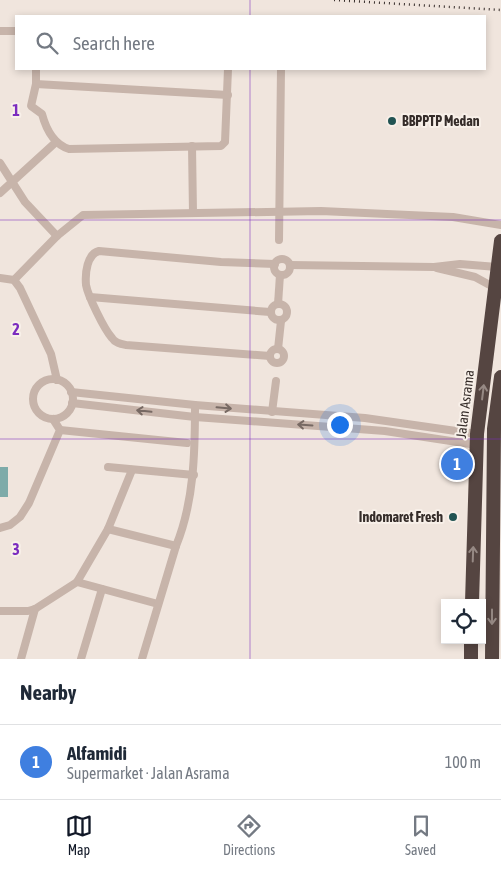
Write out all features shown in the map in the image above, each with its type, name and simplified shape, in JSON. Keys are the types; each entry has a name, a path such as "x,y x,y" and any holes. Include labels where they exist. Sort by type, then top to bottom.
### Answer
{"highway":[{"name":"Jalan Asrama","path":"472,599 477,439 498,289 497,267 501,241"},
{"path":"492,659 497,571 498,429 501,377"},
{"path":"471,644 471,659"}],"street":[{"path":"0,31 15,31"},
{"path":"36,70 36,84 31,106 42,114 44,124 56,142 60,146 69,149 218,147 225,142 228,70"},
{"path":"279,240 281,70"},
{"path":"36,84 228,95"},
{"path":"0,193 56,142"},
{"path":"192,146 193,213"},
{"path":"0,163 25,202 57,236"},
{"path":"14,280 57,236 83,215 330,211 452,217 501,225"},
{"path":"270,356 121,344 112,340 90,297 86,285 89,258 93,253 99,251 221,262 275,264 277,261 285,260 290,265 434,268 460,264 497,267"},
{"path":"275,264 275,271 280,275"},
{"path":"280,275 288,273 290,265"},
{"path":"475,277 476,266"},
{"path":"434,268 475,277 498,289"},
{"path":"278,304 280,275"},
{"path":"0,278 14,280 20,288 51,354 57,380"},
{"path":"90,297 270,312"},
{"path":"270,312 274,305 278,304"},
{"path":"278,304 282,305 287,311 287,316 281,321 278,349"},
{"path":"270,312 272,317 281,321"},
{"path":"278,349 284,354 282,361 274,363 270,356 272,350 278,349"},
{"path":"50,379 57,380 68,386 71,392 72,403 65,414 53,419 40,415 36,410 33,397 38,385 50,379"},
{"path":"272,412 276,381"},
{"path":"71,392 195,405 387,421 431,427 477,439"},
{"path":"72,403 195,417 385,431 430,438 477,439"},
{"path":"142,659 176,546 182,533 194,475 195,405"},
{"path":"53,419 60,430"},
{"path":"385,431 387,421"},
{"path":"60,430 187,443"},
{"path":"0,528 10,525 20,517 29,504 60,430"},
{"path":"108,467 194,475"},
{"path":"0,611 28,611 36,609 77,582 108,529 132,470"},
{"path":"108,529 176,546"},
{"path":"77,582 158,604"},
{"path":"81,659 102,589"},
{"path":"21,659 36,609"}],"water":[{"path":"0,467 8,467 8,497 0,497"}],"railway":[{"path":"334,0 501,10"}],"place":[{"name":"BBPPTP Medan","path":"392,121"},
{"name":"Alfamidi","path":"457,464"},
{"name":"Indomaret Fresh","path":"453,517"}]}
